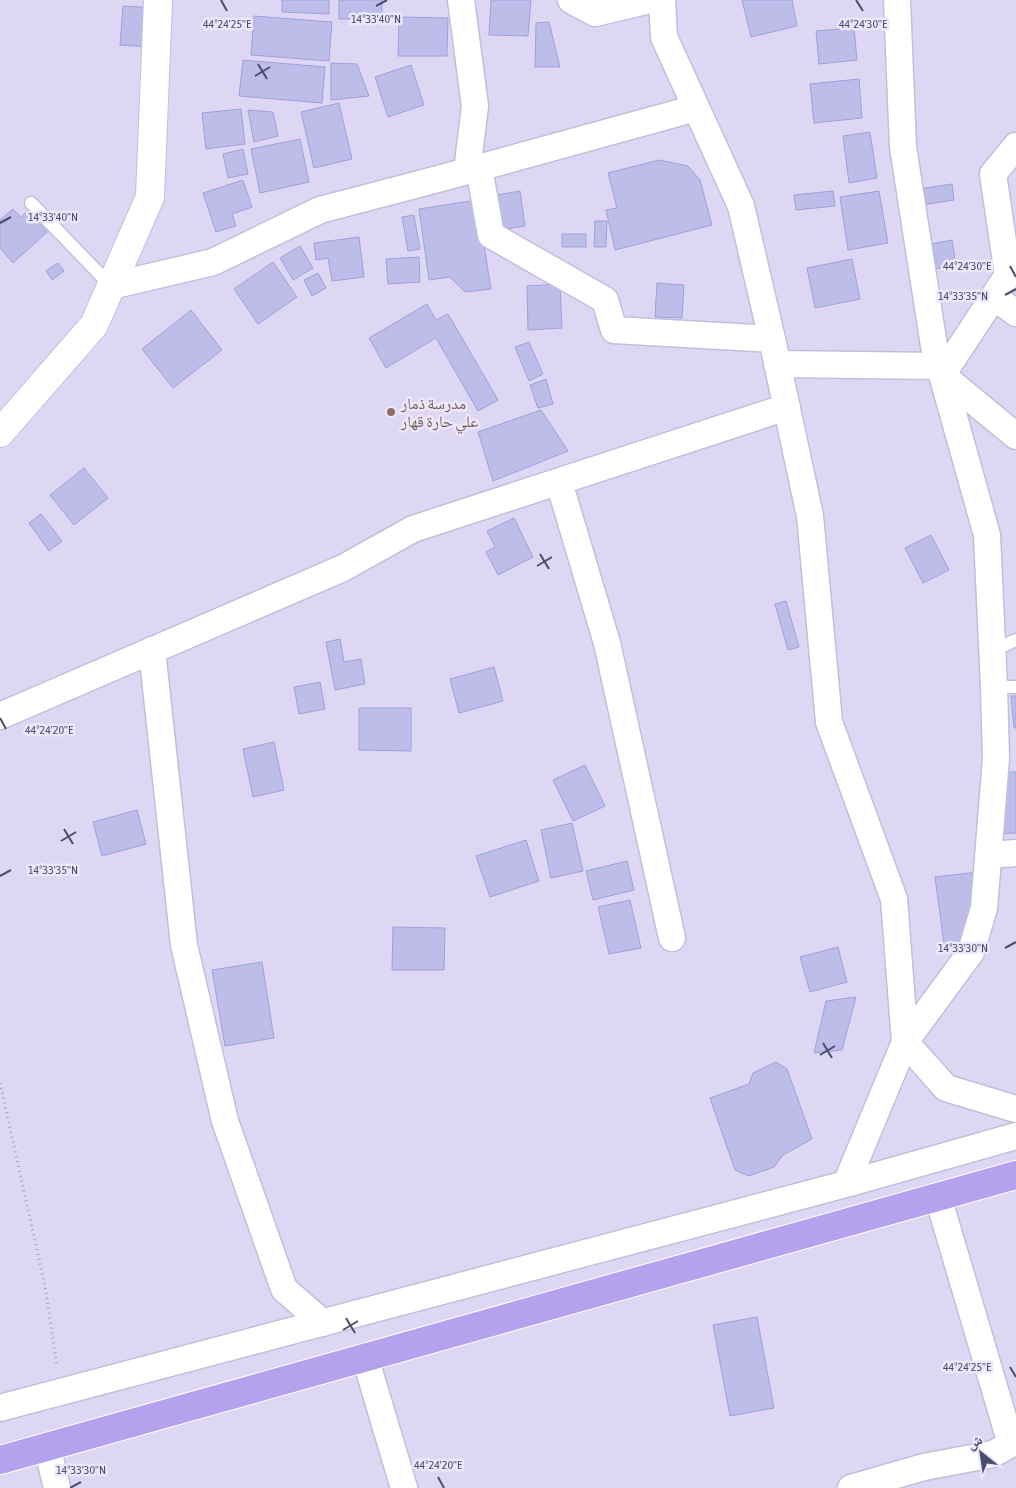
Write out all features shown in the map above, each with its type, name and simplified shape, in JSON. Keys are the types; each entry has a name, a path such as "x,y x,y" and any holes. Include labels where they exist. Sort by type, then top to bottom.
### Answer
{"main road":[{"path":"0,1460 1016,1175"}],"street":[{"path":"0,432 94,325 150,197 158,0"},
{"path":"461,0 475,106 473,169 491,235 605,300 614,330 775,352 941,370 1016,436"},
{"path":"571,0 595,13 650,0"},
{"path":"662,0 664,37 741,206 810,516 828,722 894,899 905,1042 946,1088 1016,1109"},
{"path":"846,1184 905,1042 971,952 984,908 996,758 1005,687 992,652 987,535 934,346 903,147 897,0"},
{"path":"111,286 213,262 320,210 696,108"},
{"path":"941,370 1008,275 993,174 1016,146"},
{"path":"994,297 1016,313"},
{"path":"0,716 343,568 413,529 787,407"},
{"path":"559,482 607,643 672,938"},
{"path":"152,650 184,945 225,1121 284,1288 323,1323"},
{"path":"988,856 1016,853"},
{"path":"0,1408 846,1184 1016,1136"},
{"path":"851,1488 924,1468 1014,1450 938,1197"},
{"path":"366,1357 404,1488"},
{"path":"47,1446 57,1488"}],"lane":[{"path":"31,203 111,286"},
{"path":"992,652 1016,640"}],"path":[{"path":"0,1083 45,1286 61,1392"}],"shaded area":[{"path":"0,0 1016,0 1016,1488 0,1488"}],"building":[{"path":"282,0 329,0 329,14 282,12"},
{"path":"339,0 382,0 382,19 339,19"},
{"path":"491,0 531,0 528,36 489,35"},
{"path":"742,0 792,0 797,26 751,37"},
{"path":"123,6 155,8 151,47 120,45"},
{"path":"254,16 332,22 329,61 251,55"},
{"path":"399,17 448,18 447,56 398,56"},
{"path":"549,22 560,67 535,67 536,23"},
{"path":"854,28 857,60 819,64 816,31"},
{"path":"243,60 325,67 322,103 239,96"},
{"path":"331,63 357,64 369,96 331,100"},
{"path":"411,65 424,105 388,117 375,77"},
{"path":"859,79 862,118 814,123 810,84"},
{"path":"339,103 352,159 314,168 301,112"},
{"path":"241,109 245,144 206,149 202,113"},
{"path":"248,110 273,112 278,136 254,142"},
{"path":"870,132 877,178 849,183 843,136"},
{"path":"300,139 309,182 260,193 251,149"},
{"path":"243,149 248,174 228,178 223,154"},
{"path":"659,160 688,166 700,180 712,225 615,250 606,210 617,208 608,173"},
{"path":"243,180 252,207 232,214 236,226 216,232 203,193"},
{"path":"952,184 954,200 922,205 919,189"},
{"path":"520,191 525,226 501,230 496,195"},
{"path":"833,191 835,206 796,210 794,195"},
{"path":"879,191 888,243 848,250 840,197"},
{"path":"477,200 491,289 465,292 450,277 429,280 419,209"},
{"path":"13,209 21,217 28,211 47,232 13,263 0,248 0,220"},
{"path":"414,215 420,249 408,251 402,217"},
{"path":"595,221 607,221 606,247 594,247"},
{"path":"562,234 586,234 586,247 562,247"},
{"path":"359,237 364,277 332,281 328,258 316,260 314,243"},
{"path":"952,240 956,265 924,271 920,246"},
{"path":"300,246 313,268 293,280 280,258"},
{"path":"419,257 420,282 388,284 386,259"},
{"path":"852,259 860,299 815,308 807,268"},
{"path":"273,262 297,297 258,324 234,289"},
{"path":"58,263 64,271 52,280 46,271"},
{"path":"318,273 326,288 312,296 304,280"},
{"path":"657,283 684,285 682,318 655,317"},
{"path":"560,284 562,328 528,330 527,286"},
{"path":"427,304 436,320 448,314 498,400 478,411 436,338 386,368 369,338"},
{"path":"191,310 222,350 173,388 142,349"},
{"path":"529,342 543,374 529,381 515,347"},
{"path":"546,379 553,404 538,408 530,385"},
{"path":"541,410 568,451 493,481 478,432"},
{"path":"84,468 108,498 74,525 50,495"},
{"path":"41,514 62,541 49,551 29,523"},
{"path":"514,518 533,557 498,575 486,552 495,547 487,531"},
{"path":"931,535 949,570 923,583 905,548"},
{"path":"786,601 799,647 788,650 775,604"},
{"path":"340,639 344,662 361,659 365,684 335,690 326,642"},
{"path":"494,667 503,701 459,713 450,679"},
{"path":"320,682 325,709 299,714 294,687"},
{"path":"1011,696 1016,696 1016,728 1014,728"},
{"path":"359,708 411,708 411,751 359,750"},
{"path":"274,742 284,790 253,797 243,749"},
{"path":"585,765 605,806 573,821 553,780"},
{"path":"1006,772 1016,772 1016,833 999,834"},
{"path":"137,810 146,844 102,856 93,822"},
{"path":"572,823 583,871 551,878 541,830"},
{"path":"526,840 539,881 490,897 476,856"},
{"path":"627,861 634,890 593,900 586,871"},
{"path":"978,872 961,949 945,951 935,877"},
{"path":"630,900 641,948 609,954 598,907"},
{"path":"393,927 445,928 444,970 392,970"},
{"path":"838,947 847,982 810,992 800,957"},
{"path":"262,962 274,1038 225,1046 212,970"},
{"path":"856,997 842,1050 814,1053 826,1001"},
{"path":"776,1062 787,1069 812,1139 783,1155 774,1167 749,1176 735,1170 710,1098 749,1084 753,1073"},
{"path":"757,1317 774,1408 730,1416 713,1325"}],"place":[{"name":"مدرسة ذمار علي حارة قهار","path":"391,412"}]}
